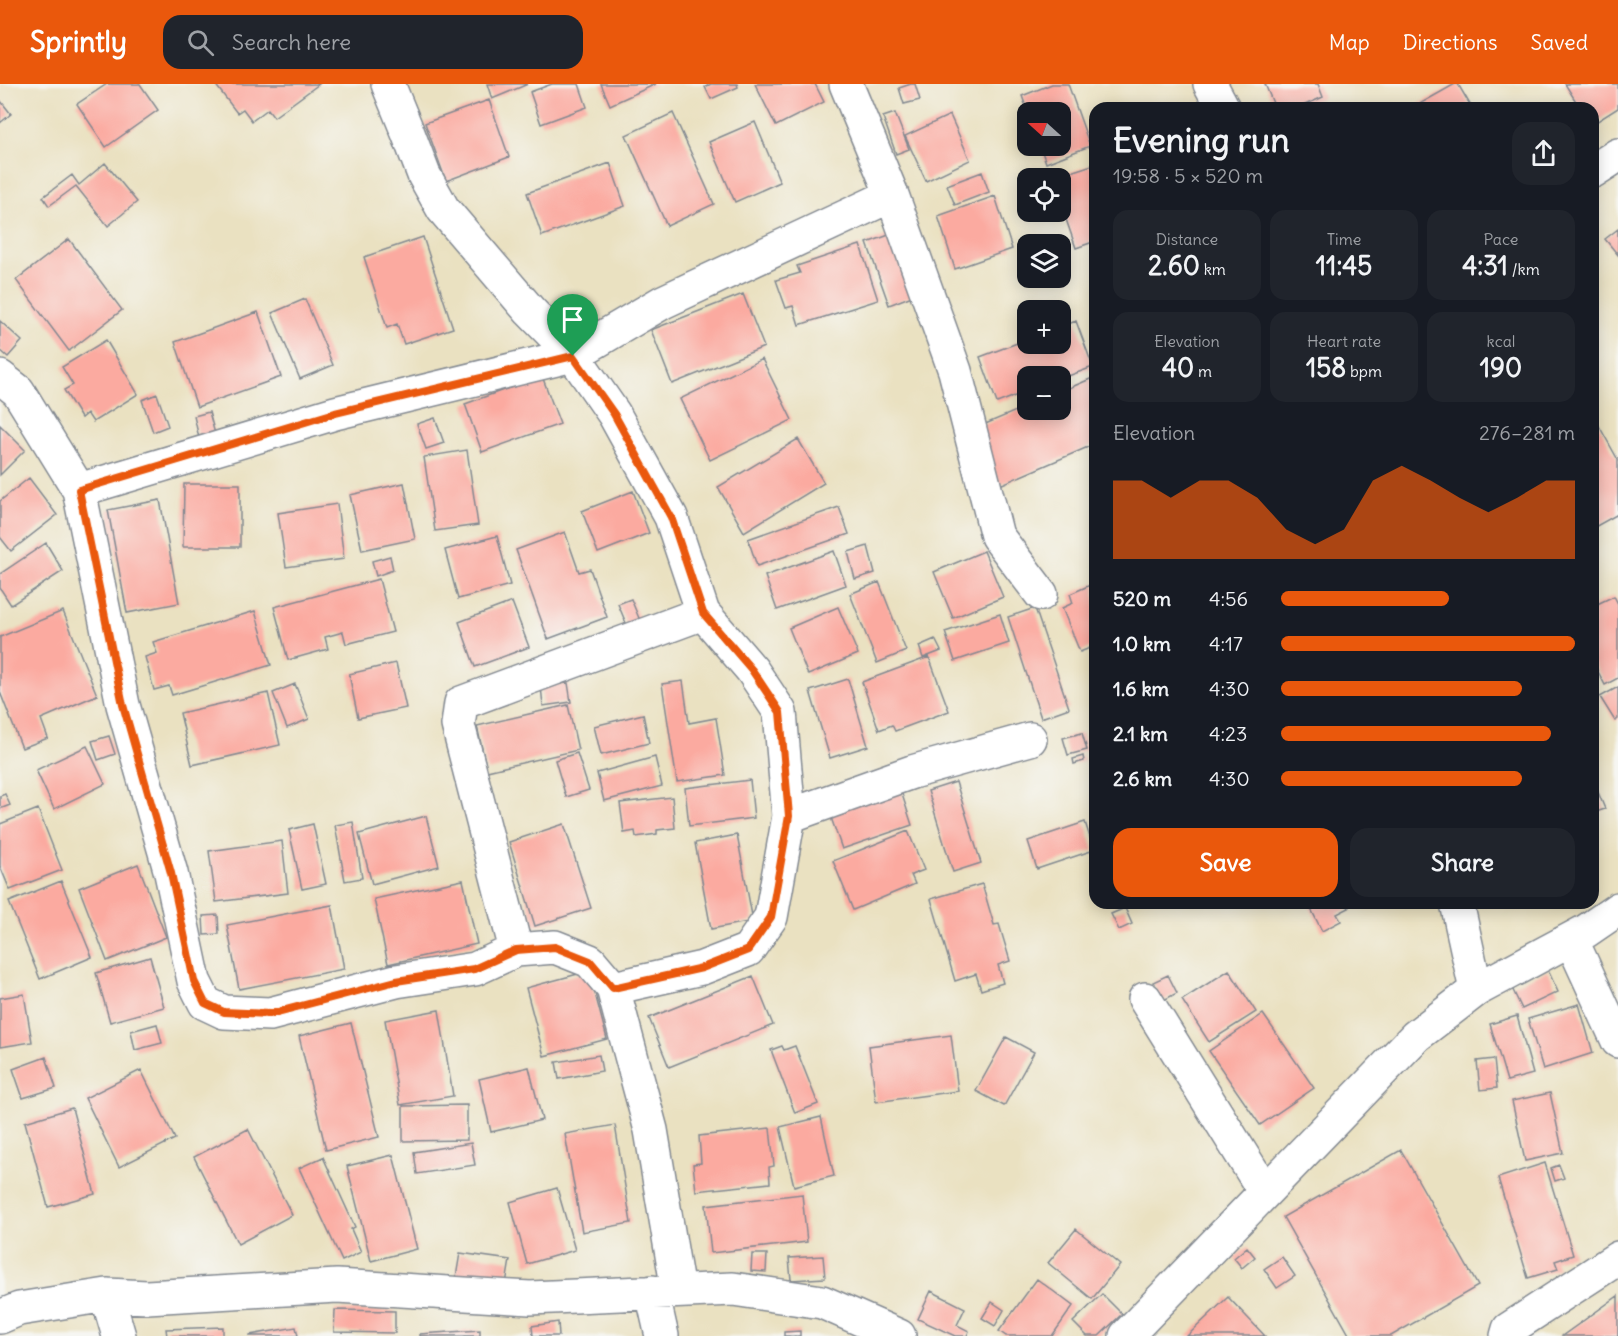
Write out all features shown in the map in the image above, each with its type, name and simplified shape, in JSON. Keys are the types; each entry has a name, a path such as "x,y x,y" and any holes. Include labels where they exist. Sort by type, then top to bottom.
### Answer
{"street":[{"path":"388,84 424,175 443,209 530,311 573,356 614,414 671,517 703,613 752,670 780,712 789,816 771,917 748,950 702,968 613,988"},
{"path":"846,84 892,195 955,371 997,536 1041,594"},
{"path":"1210,84 1220,102"},
{"path":"1599,167 1618,155"},
{"path":"79,490 335,413 573,356 663,302 892,195"},
{"path":"0,377 18,392 79,490 123,705 171,873 194,981 205,1003 224,1012 270,1014 396,981 474,969 516,950 555,947 590,961 613,988 651,1130 665,1292 662,1336"},
{"path":"516,950 458,724 461,703 703,613"},
{"path":"789,816 912,772 1030,739"},
{"path":"1458,909 1476,990"},
{"path":"1126,1336 1416,1036 1476,990 1586,931 1618,909"},
{"path":"1571,939 1618,1041"},
{"path":"1145,999 1265,1192"},
{"path":"1507,1336 1509,1329 1618,1258"},
{"path":"0,1317 19,1309 107,1295 147,1297 337,1286 530,1298 733,1289 822,1302 899,1336"},
{"path":"107,1295 119,1336"}],"building":[{"path":"107,84 140,84 158,110 106,147 77,104"},
{"path":"215,84 319,84 274,117 268,109 252,121 243,109 237,113"},
{"path":"487,84 528,84 492,99"},
{"path":"552,84 579,84 587,107 541,124 530,92"},
{"path":"601,84 656,84 610,105"},
{"path":"711,84 737,84 738,87 711,99 705,87"},
{"path":"755,84 815,84 824,102 776,126"},
{"path":"915,84 920,100 904,104 899,88"},
{"path":"1052,84 1068,84 1089,146 1071,153 1071,102 1024,102 1022,96"},
{"path":"1265,84 1318,84 1323,97 1312,102 1272,102"},
{"path":"1458,84 1468,102 1423,102"},
{"path":"1565,84 1618,84 1618,108 1599,120 1599,102 1576,102"},
{"path":"0,100 11,114 0,123"},
{"path":"489,100 509,157 446,181 425,123"},
{"path":"673,113 714,204 667,226 626,135"},
{"path":"895,113 909,149 896,154 883,117"},
{"path":"950,115 970,160 926,181 905,136"},
{"path":"755,122 780,182 735,202 709,142"},
{"path":"1044,156 1064,156 1046,163"},
{"path":"105,163 137,202 108,226 76,186 49,206 43,197 72,175 79,185"},
{"path":"610,163 625,206 542,236 527,193"},
{"path":"1089,166 1089,243 1076,248 1067,222 1071,222 1071,172"},
{"path":"982,172 989,192 955,205 947,185"},
{"path":"995,196 1012,249 955,269 938,216"},
{"path":"1618,229 1618,255 1605,239"},
{"path":"889,235 912,296 889,305 867,243"},
{"path":"423,237 453,328 404,344 397,324 387,328 364,257"},
{"path":"69,239 122,310 69,351 16,280"},
{"path":"860,245 878,300 799,325 793,306 786,308 776,280 800,273 797,266"},
{"path":"743,294 764,347 672,384 651,330"},
{"path":"305,299 333,365 300,379 272,313"},
{"path":"258,312 281,377 197,407 175,342"},
{"path":"0,321 22,341 8,357 0,350"},
{"path":"1076,321 1089,356 1089,368 1071,375 1071,366 1017,366 1017,395 997,403 980,357 1017,343 1017,354 1071,354 1071,323"},
{"path":"106,340 138,394 93,422 87,413 81,418 64,390 73,385 62,367"},
{"path":"762,359 792,420 710,460 680,399"},
{"path":"542,376 560,424 482,452 465,404"},
{"path":"1089,380 1089,447 1000,485 976,428 1017,411 1017,420 1071,420 1071,387"},
{"path":"157,394 168,426 153,432 142,400"},
{"path":"209,412 215,434 199,438 194,416"},
{"path":"435,418 444,443 426,449 417,424"},
{"path":"0,425 25,450 0,475"},
{"path":"1599,426 1618,460 1618,514 1599,525"},
{"path":"798,439 824,483 744,532 718,487"},
{"path":"467,450 478,525 435,531 424,457"},
{"path":"29,478 57,515 11,551 0,537 0,501"},
{"path":"404,483 415,539 362,550 350,495"},
{"path":"184,484 240,484 240,547 183,547"},
{"path":"633,491 649,533 598,553 582,511"},
{"path":"160,500 179,603 127,613 108,510"},
{"path":"337,504 344,559 286,567 278,513"},
{"path":"839,507 849,534 757,566 748,539"},
{"path":"565,532 579,572 590,569 607,617 548,639 516,550"},
{"path":"497,536 510,585 458,599 445,550"},
{"path":"46,543 63,571 11,605 0,588 0,574"},
{"path":"868,546 875,573 855,579 848,552"},
{"path":"834,551 846,585 777,610 765,576"},
{"path":"984,551 1003,597 953,618 934,572"},
{"path":"390,556 393,570 376,576 372,561"},
{"path":"379,579 393,632 346,644 343,632 325,637 328,649 288,660 274,607"},
{"path":"879,582 906,651 877,663 850,594"},
{"path":"1089,586 1089,648 1080,652 1062,608 1073,603 1070,594"},
{"path":"1614,596 1618,604 1618,678 1605,685 1599,674 1599,603"},
{"path":"631,599 641,623 628,628 618,604"},
{"path":"512,602 529,647 475,667 459,622"},
{"path":"838,607 858,654 808,675 789,628"},
{"path":"1035,608 1069,708 1041,718 1008,617"},
{"path":"63,611 97,695 41,719 48,738 22,748 0,692 0,637"},
{"path":"255,611 271,665 172,695 169,686 154,690 145,657 157,653 153,642"},
{"path":"1000,614 1009,643 955,661 945,632"},
{"path":"935,639 941,651 923,658 919,646"},
{"path":"929,657 949,711 895,731 892,725 879,730 862,682"},
{"path":"396,663 406,708 358,718 349,674"},
{"path":"848,679 868,746 830,758 810,691"},
{"path":"683,681 689,723 716,718 725,775 677,782 662,684"},
{"path":"568,683 571,702 543,706 541,686"},
{"path":"295,684 309,719 287,728 273,693"},
{"path":"1618,687 1618,719 1615,721 1600,697"},
{"path":"268,693 280,745 192,765 180,713"},
{"path":"568,705 578,750 487,771 477,726"},
{"path":"643,714 649,743 601,755 594,726"},
{"path":"1082,733 1087,750 1068,755 1063,738"},
{"path":"109,736 115,754 98,760 92,741"},
{"path":"87,746 105,784 54,809 36,770"},
{"path":"577,753 589,790 566,797 555,760"},
{"path":"1083,756 1084,761 1074,764 1073,759"},
{"path":"655,757 662,786 604,801 597,773"},
{"path":"750,780 754,818 689,826 685,788"},
{"path":"956,782 981,863 953,872 928,791"},
{"path":"899,785 912,825 842,849 828,809"},
{"path":"5,794 10,805 0,809 0,796"},
{"path":"1599,794 1605,809 1599,811"},
{"path":"672,797 675,828 657,830 657,834 636,837 635,831 624,833 620,803"},
{"path":"38,809 62,870 10,890 0,866 0,824"},
{"path":"426,816 439,866 372,884 359,834"},
{"path":"353,822 362,878 345,881 335,825"},
{"path":"1085,822 1089,834 1089,852 1037,869 1028,841"},
{"path":"313,824 326,884 302,889 289,830"},
{"path":"564,824 591,908 535,926 509,842"},
{"path":"908,831 924,870 911,875 915,884 853,910 833,861"},
{"path":"737,835 753,921 711,929 695,843"},
{"path":"282,841 288,893 216,902 209,851"},
{"path":"138,864 166,937 107,961 79,888"},
{"path":"463,880 477,944 388,964 374,899"},
{"path":"61,881 92,957 40,979 9,902"},
{"path":"982,884 994,925 999,924 1010,961 998,965 1003,983 981,990 976,974 955,981 931,899"},
{"path":"332,905 344,969 239,989 227,925"},
{"path":"1125,909 1132,924 1119,930 1111,914"},
{"path":"1311,909 1347,909 1337,914 1341,921 1322,931"},
{"path":"218,915 219,934 204,935 203,916"},
{"path":"150,957 164,1007 110,1022 96,973"},
{"path":"1229,970 1256,1012 1209,1042 1182,1000"},
{"path":"1548,970 1558,992 1522,1009 1511,986"},
{"path":"589,971 607,1039 544,1056 526,988"},
{"path":"1168,975 1177,993 1162,1001 1153,982"},
{"path":"753,976 773,1025 669,1067 649,1018"},
{"path":"24,994 32,1042 0,1047 0,998"},
{"path":"1579,1004 1593,1053 1543,1069 1528,1019"},
{"path":"439,1010 453,1096 400,1105 385,1020"},
{"path":"1263,1014 1314,1088 1260,1125 1209,1051"},
{"path":"1517,1016 1533,1074 1507,1081 1490,1024"},
{"path":"351,1023 379,1137 326,1150 299,1036"},
{"path":"157,1024 162,1043 135,1050 131,1031"},
{"path":"951,1035 958,1091 876,1102 869,1046"},
{"path":"1006,1037 1034,1052 1004,1106 976,1091"},
{"path":"782,1046 784,1050 795,1046 818,1104 795,1113 771,1050"},
{"path":"599,1055 602,1071 559,1079 556,1062"},
{"path":"46,1057 56,1088 23,1098 13,1069"},
{"path":"1494,1059 1497,1088 1480,1090 1477,1061"},
{"path":"529,1067 542,1120 491,1132 479,1079"},
{"path":"141,1070 175,1139 119,1167 85,1098"},
{"path":"1550,1093 1563,1153 1525,1161 1512,1101"},
{"path":"467,1105 467,1140 403,1141 403,1106"},
{"path":"72,1108 95,1194 48,1207 25,1122"},
{"path":"821,1117 834,1176 794,1186 780,1127"},
{"path":"615,1125 631,1223 582,1232 565,1134"},
{"path":"770,1128 774,1166 769,1167 770,1183 696,1191 693,1164 701,1163 699,1136"},
{"path":"248,1129 292,1215 238,1244 194,1157"},
{"path":"471,1143 475,1165 417,1174 414,1152"},
{"path":"1401,1150 1478,1286 1391,1336 1350,1336 1283,1217"},
{"path":"393,1155 417,1249 371,1261 347,1166"},
{"path":"323,1157 355,1227 351,1229 361,1252 342,1261 299,1168"},
{"path":"1545,1163 1573,1255 1555,1261 1558,1269 1528,1278 1498,1178"},
{"path":"1559,1165 1564,1178 1555,1181 1551,1168"},
{"path":"557,1188 575,1250 527,1264 510,1202"},
{"path":"802,1194 807,1242 711,1253 706,1205"},
{"path":"1076,1229 1120,1265 1092,1299 1048,1263"},
{"path":"1247,1247 1255,1257 1242,1268 1234,1258"},
{"path":"460,1253 510,1260 506,1284 456,1277"},
{"path":"752,1254 767,1254 766,1272 751,1271"},
{"path":"823,1256 825,1278 791,1280 789,1258"},
{"path":"1282,1257 1295,1276 1277,1288 1264,1269"},
{"path":"1037,1279 1073,1306 1052,1336 1006,1336 999,1331"},
{"path":"931,1291 965,1308 957,1325 969,1331 967,1336 955,1336 918,1319"},
{"path":"1102,1294 1122,1314 1099,1336 1087,1336 1073,1322"},
{"path":"1618,1296 1618,1336 1562,1336"},
{"path":"1228,1297 1265,1336 1187,1336"},
{"path":"992,1302 1004,1310 995,1326 982,1318"},
{"path":"335,1310 395,1311 395,1333 334,1332"},
{"path":"558,1322 559,1336 533,1336 532,1326"},
{"path":"223,1327 223,1336 167,1336 166,1329"},
{"path":"296,1327 298,1336 250,1336 250,1335"},
{"path":"480,1330 480,1336 420,1336 420,1334"},
{"path":"800,1331 800,1336 784,1336 784,1332"}],"route":[{"path":"573,356 614,414 671,517 703,613 752,670 780,712 789,816 771,917 748,950 702,968 613,988 590,961 555,947 516,950 474,969 396,981 270,1014 224,1012 205,1003 194,981 171,873 123,705 79,490 335,413 573,356"}]}
